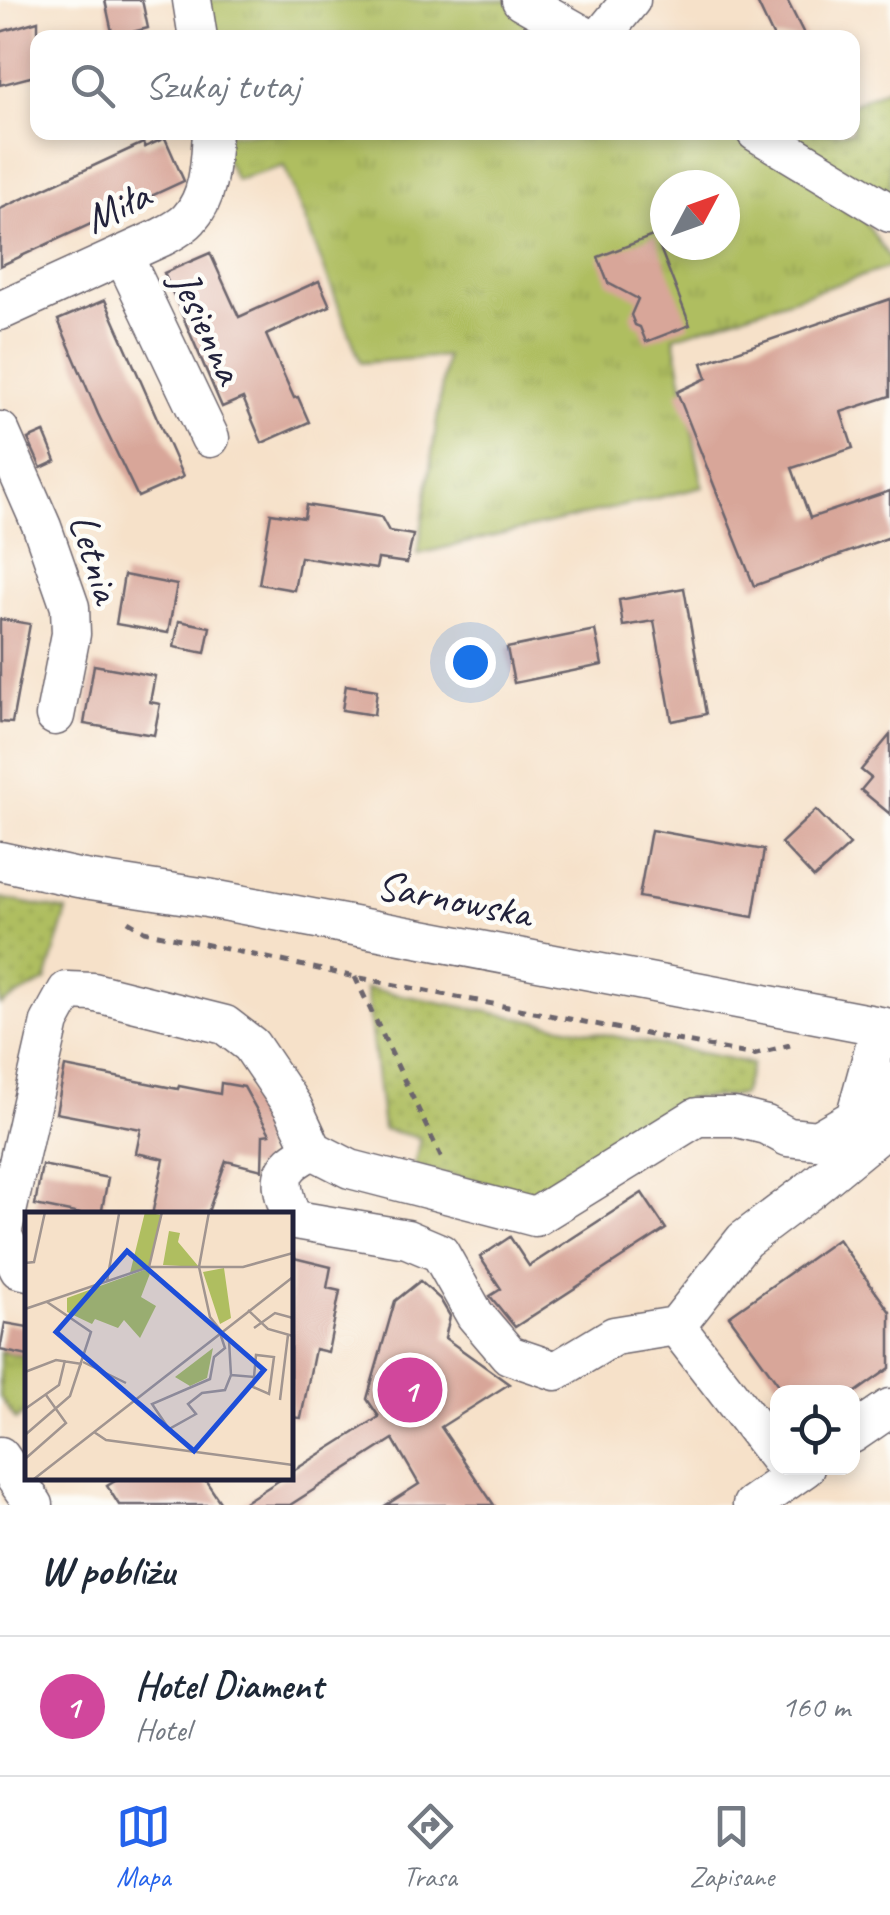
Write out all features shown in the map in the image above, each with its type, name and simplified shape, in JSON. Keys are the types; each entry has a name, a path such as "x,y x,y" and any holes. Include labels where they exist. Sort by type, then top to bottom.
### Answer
{"street":[{"path":"192,0 197,30"},
{"path":"521,0 574,30"},
{"path":"607,30 632,0"},
{"name":"Miła","path":"0,311 162,237 186,222 201,204 212,140"},
{"path":"769,140 890,213"},
{"name":"Jesienna","path":"123,255 210,438"},
{"name":"Letnia","path":"0,431 42,528 70,607 71,634 55,716"},
{"name":"Sarnowska","path":"0,861 885,1028"},
{"path":"25,1270 19,1269 2,1234 50,1022 67,991 92,992 225,1025 250,1045 292,1107 313,1150 350,1169 535,1217 698,1117 734,1117 766,1125 788,1137 817,1140 854,1118 885,1028"},
{"path":"292,1219 342,1227 433,1256 509,1355 556,1371 614,1336 676,1326 744,1240 886,1134 890,1082"},
{"path":"289,1212 284,1173 290,1163 313,1150"},
{"path":"342,1227 354,1190 356,1175 350,1169"},
{"path":"433,1256 470,1200"},
{"path":"676,1326 770,1442"},
{"path":"860,1429 890,1408"},
{"path":"0,1456 34,1505"},
{"path":"752,1505 782,1475"}],"path":[{"path":"114,913 144,931 752,1055"},
{"path":"355,977 470,1200"}],"green space":[{"path":"190,0 506,0 560,30 195,30"},
{"path":"890,87 890,213 796,140 860,140 860,101"},
{"path":"216,140 753,140 860,214 890,259 890,267 674,337 703,487 418,554 446,356 361,363 284,166 236,180"},
{"path":"0,898 67,911 46,981 0,1005"},
{"path":"366,988 752,1064 742,1095 691,1099 533,1194 414,1167 420,1138 383,1129"},
{"path":"0,1352 25,1357 25,1413 16,1420 0,1397"}],"building":[{"path":"105,0 142,0 148,28 111,30"},
{"path":"756,0 787,0 802,30 770,30"},
{"path":"38,21 38,30 30,30 30,77 0,85 0,32"},
{"path":"166,140 184,181 0,266 0,209 143,143 145,147"},
{"path":"650,237 650,260 665,260 690,325 646,342 631,315 638,299 608,283 598,257"},
{"path":"210,253 239,317 319,281 330,306 266,335 309,422 262,443 243,398 222,407 164,273"},
{"path":"890,299 890,396 841,412 853,448 792,468 810,518 890,491 890,537 754,586 677,392 707,378 702,363"},
{"path":"105,300 183,477 138,497 58,320"},
{"path":"44,432 56,461 41,468 28,439"},
{"path":"306,505 381,517 389,531 413,535 407,563 378,559 376,569 300,557 294,590 259,584 271,513 304,518"},
{"path":"124,575 177,585 168,633 116,624"},
{"path":"684,588 706,714 672,721 654,621 623,626 619,600"},
{"path":"0,619 30,624 12,723 0,722"},
{"path":"179,621 210,627 205,653 174,647"},
{"path":"595,630 602,665 514,683 507,648"},
{"path":"94,665 155,676 150,702 160,704 154,735 84,724"},
{"path":"346,685 377,690 374,715 342,710"},
{"path":"890,735 890,814 861,790 871,778 861,770"},
{"path":"816,810 850,845 814,878 781,843"},
{"path":"651,830 764,850 753,917 639,897"},
{"path":"65,1067 220,1094 221,1083 244,1087 270,1134 263,1135 262,1170 226,1161 208,1212 153,1212 164,1159 136,1153 141,1129 56,1113"},
{"path":"42,1165 108,1178 102,1212 70,1212 35,1205"},
{"path":"642,1193 666,1229 515,1327 490,1296 501,1289 480,1257 510,1237 529,1266"},
{"path":"838,1239 890,1312 890,1368 860,1389 860,1385 779,1385 729,1316"},
{"path":"292,1257 331,1267 327,1288 340,1291 328,1352 315,1349 301,1418 292,1417"},
{"path":"420,1281 440,1299 450,1316 445,1338 509,1384 441,1427 494,1505 386,1505 419,1484 393,1439 290,1505 240,1505 280,1480 292,1480 292,1472 379,1417 367,1399 395,1301"},
{"path":"5,1323 25,1326 25,1355 0,1350"},
{"path":"117,1480 205,1480 222,1505 119,1505 107,1486"}],"place":[{"name":"Hotel Diament","path":"410,1390"}]}
